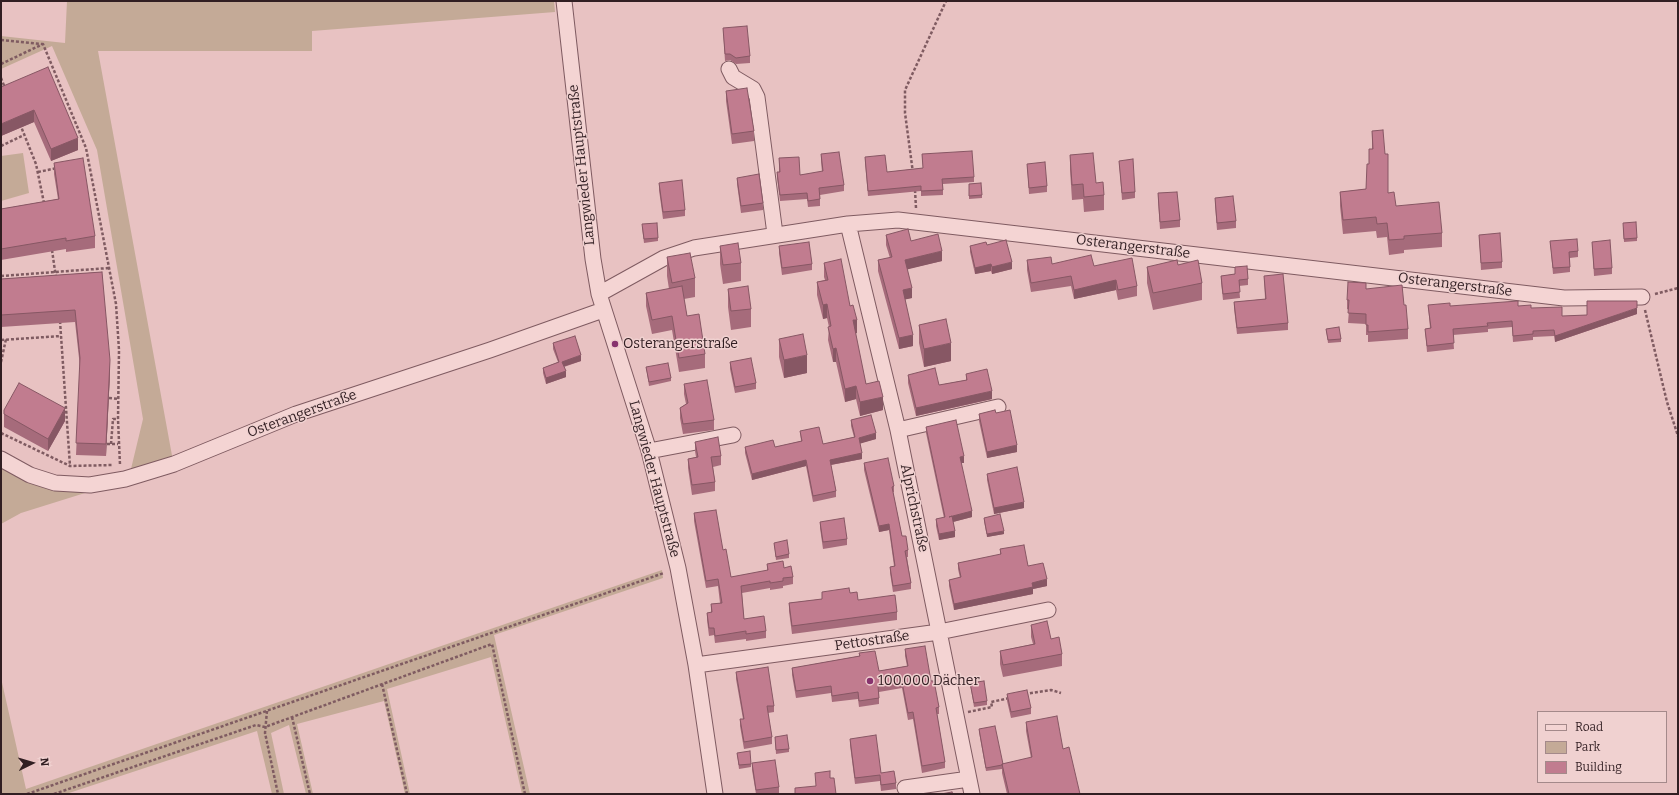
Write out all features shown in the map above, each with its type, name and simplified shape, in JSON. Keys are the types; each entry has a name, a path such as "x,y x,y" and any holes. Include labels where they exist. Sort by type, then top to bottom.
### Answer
{"street":[{"name":"Langwieder Hauptstraße","path":"564,1 592,251 599,294 650,451 678,568 696,665 715,794"},
{"path":"729,69 733,77 753,88 757,97 775,234"},
{"name":"Osterangerstraße","path":"599,294 664,258 694,248 775,234 848,224 898,220 1564,298 1642,297"},
{"name":"Alprichstraße","path":"848,224 898,430 972,794"},
{"name":"Osterangerstraße","path":"1,459 30,475 55,483 90,485 125,479 174,464 296,414 483,352 603,310"},
{"path":"898,430 998,407"},
{"path":"650,451 733,435"},
{"name":"Pettostraße","path":"696,665 939,632 1048,610"},
{"path":"905,788 969,779"}],"path":[{"path":"914,180 905,113 905,90 946,1"},
{"path":"1,40 43,44"},
{"path":"1,64 43,44"},
{"path":"1,433 70,466 120,465 118,444 119,342 116,304 90,161 43,44"},
{"path":"1,78 6,90"},
{"path":"19,122 36,164 45,210"},
{"path":"1,146 24,135"},
{"path":"82,163 90,161"},
{"path":"38,172 60,167"},
{"path":"914,221 916,203 915,188"},
{"path":"36,204 44,202"},
{"path":"51,249 56,279"},
{"path":"1,276 109,268"},
{"path":"1678,288 1642,297 1667,402 1678,436"},
{"path":"59,315 70,484"},
{"path":"1,340 61,336"},
{"path":"1,362 6,339"},
{"path":"109,398 119,399"},
{"path":"111,444 113,419 118,419"},
{"path":"107,444 118,444"},
{"path":"27,794 678,568"},
{"path":"54,794 256,726 265,727 492,644 525,794"},
{"path":"382,684 407,794"},
{"path":"1018,696 1051,690 1061,693"},
{"path":"956,714 992,707 991,702 1011,697"},
{"path":"267,711 265,733 278,794"},
{"path":"292,717 310,794"}],"green space":[{"path":"67,1 554,1 555,12 312,31 312,51 98,51 173,461 101,488 21,513 1,524 1,451 33,470 57,478 89,480 130,473 143,419 97,150 52,46 1,69 1,36 65,43"},
{"path":"23,153 29,193 1,201 1,156"},
{"path":"662,570 663,578 494,635 530,794 522,794 491,657 387,689 410,794 405,794 384,701 297,724 313,794 306,794 289,725 271,733 284,794 272,794 257,731 66,794 1,794 1,678 26,789"}],"building":[{"path":"747,26 750,56 736,58 730,54 725,54 723,28"},
{"path":"48,67 78,138 51,149 34,110 1,124 1,87"},
{"path":"747,88 754,131 732,134 726,91"},
{"path":"1383,130 1385,154 1388,154 1388,193 1394,192 1396,206 1439,202 1442,233 1404,236 1404,239 1389,240 1387,223 1377,224 1376,217 1343,220 1340,192 1366,189 1369,149 1373,149 1372,131"},
{"path":"972,151 974,177 942,179 943,190 921,191 921,186 868,191 865,157 885,155 887,172 923,168 922,154"},
{"path":"839,152 844,185 819,188 820,199 808,201 807,193 780,195 777,172 780,172 779,158 799,157 800,175 823,171 821,154"},
{"path":"1093,153 1096,183 1103,182 1104,195 1084,197 1083,184 1072,185 1070,155"},
{"path":"83,158 95,236 66,241 66,238 1,249 1,209 59,199 54,163"},
{"path":"1133,159 1135,192 1122,193 1119,161"},
{"path":"1045,162 1047,186 1029,188 1027,164"},
{"path":"759,174 763,203 741,206 737,178"},
{"path":"682,180 685,210 663,212 659,183"},
{"path":"981,183 982,195 969,196 969,184"},
{"path":"1177,192 1180,220 1160,222 1158,193"},
{"path":"1233,196 1236,221 1217,223 1215,198"},
{"path":"1636,222 1637,238 1624,239 1623,223"},
{"path":"657,223 658,238 644,239 642,224"},
{"path":"908,229 911,241 938,234 942,251 905,260 912,288 903,290 913,335 899,338 878,260 892,257 886,235"},
{"path":"1500,233 1502,262 1481,263 1479,235"},
{"path":"1577,239 1578,251 1569,252 1570,267 1553,268 1550,241"},
{"path":"1006,240 1012,262 992,267 991,264 975,268 970,246 986,242 987,245"},
{"path":"1610,240 1612,268 1594,269 1592,242"},
{"path":"809,242 812,264 782,268 779,246"},
{"path":"738,243 741,263 723,265 720,246"},
{"path":"690,253 695,278 672,283 667,257"},
{"path":"1091,255 1094,266 1132,258 1137,286 1118,290 1116,280 1074,290 1071,276 1031,283 1027,260 1051,257 1052,264"},
{"path":"841,259 850,306 853,305 857,320 853,320 866,384 879,381 883,397 860,402 856,386 845,389 836,348 833,349 828,327 831,326 827,304 823,305 817,282 828,280 824,263"},
{"path":"1177,260 1178,265 1198,260 1202,283 1153,293 1147,267"},
{"path":"1247,266 1248,279 1239,280 1240,292 1223,294 1221,276 1235,274 1235,267"},
{"path":"102,272 110,360 106,444 76,443 80,358 75,310 1,315 1,279"},
{"path":"1283,274 1288,323 1237,328 1234,302 1266,299 1264,276"},
{"path":"1348,282 1366,283 1366,289 1402,285 1404,305 1406,305 1408,329 1368,332 1368,325 1366,325 1366,314 1348,313"},
{"path":"682,286 687,316 699,314 705,354 679,358 672,316 652,320 646,293"},
{"path":"748,286 751,309 731,311 728,289"},
{"path":"1518,301 1518,306 1531,305 1531,308 1562,307 1562,316 1587,315 1587,301 1637,301 1637,308 1555,336 1554,330 1533,331 1533,334 1513,336 1512,321 1487,323 1488,326 1453,329 1454,343 1427,346 1425,329 1431,328 1428,305 1450,303 1450,306"},
{"path":"946,319 951,343 924,349 919,325"},
{"path":"1339,327 1341,339 1328,340 1326,329"},
{"path":"803,334 807,355 784,360 779,339"},
{"path":"575,336 581,355 562,362 566,371 546,378 543,368 559,362 553,343"},
{"path":"751,358 756,383 735,387 730,362"},
{"path":"668,363 671,378 649,382 646,367"},
{"path":"935,368 939,385 967,380 966,374 987,369 992,391 916,408 908,375"},
{"path":"707,380 714,420 683,424 680,408 688,403 684,384"},
{"path":"19,383 65,408 48,439 4,414 4,410"},
{"path":"995,410 996,413 1010,410 1017,445 987,452 979,414"},
{"path":"871,415 876,433 859,438 862,453 830,460 836,491 813,496 806,460 752,474 745,447 773,440 775,447 802,441 800,431 819,427 823,444 855,437 851,420"},
{"path":"956,420 964,456 960,457 972,511 952,516 955,531 939,534 936,519 945,517 926,427"},
{"path":"718,437 721,456 711,457 715,482 692,485 688,459 698,457 695,442"},
{"path":"888,458 902,536 906,536 908,550 905,551 911,583 893,586 890,567 895,566 889,524 879,526 864,463"},
{"path":"1017,467 1024,502 994,508 987,474"},
{"path":"716,510 723,550 726,549 731,577 768,570 767,564 783,561 784,568 791,566 793,577 783,578 783,581 770,583 770,581 741,586 744,619 764,616 766,631 746,634 746,631 715,636 714,628 709,628 707,613 712,612 711,604 722,603 718,579 706,581 694,513"},
{"path":"1000,514 1004,531 987,534 984,518"},
{"path":"844,518 847,539 823,542 820,522"},
{"path":"787,540 789,554 776,557 774,543"},
{"path":"1024,545 1028,566 1043,563 1047,579 1032,583 1033,587 954,604 949,580 961,577 958,563 1001,554 1000,549"},
{"path":"849,588 850,593 857,592 858,600 895,595 897,612 792,626 789,603 822,599 822,592"},
{"path":"1047,621 1051,639 1059,637 1062,654 1003,665 1000,651 1035,644 1031,625"},
{"path":"925,646 931,681 934,681 939,707 936,708 945,762 922,766 913,712 908,713 902,682 878,686 879,698 859,701 858,692 832,696 831,686 796,691 792,668 860,656 859,653 875,651 879,671 908,666 905,649"},
{"path":"768,667 774,706 767,706 772,737 744,742 740,719 744,719 736,672"},
{"path":"984,681 987,701 974,703 970,683"},
{"path":"1027,690 1031,708 1011,712 1007,694"},
{"path":"1057,716 1063,749 1069,747 1080,794 1009,794 1002,764 1032,757 1026,722"},
{"path":"995,726 1003,764 986,768 979,729"},
{"path":"787,735 789,749 776,750 775,737"},
{"path":"876,735 881,773 894,771 896,783 881,785 880,775 855,778 850,739"},
{"path":"750,751 751,764 739,765 737,753"},
{"path":"775,760 779,787 756,790 752,763"},
{"path":"830,771 830,778 834,778 836,794 795,794 795,788 816,786 815,773"},
{"path":"952,792 953,794 941,794"}],"place":[{"name":"Osterangerstraße","path":"615,344"},
{"name":"100.000 Dächer","path":"870,681"}]}
